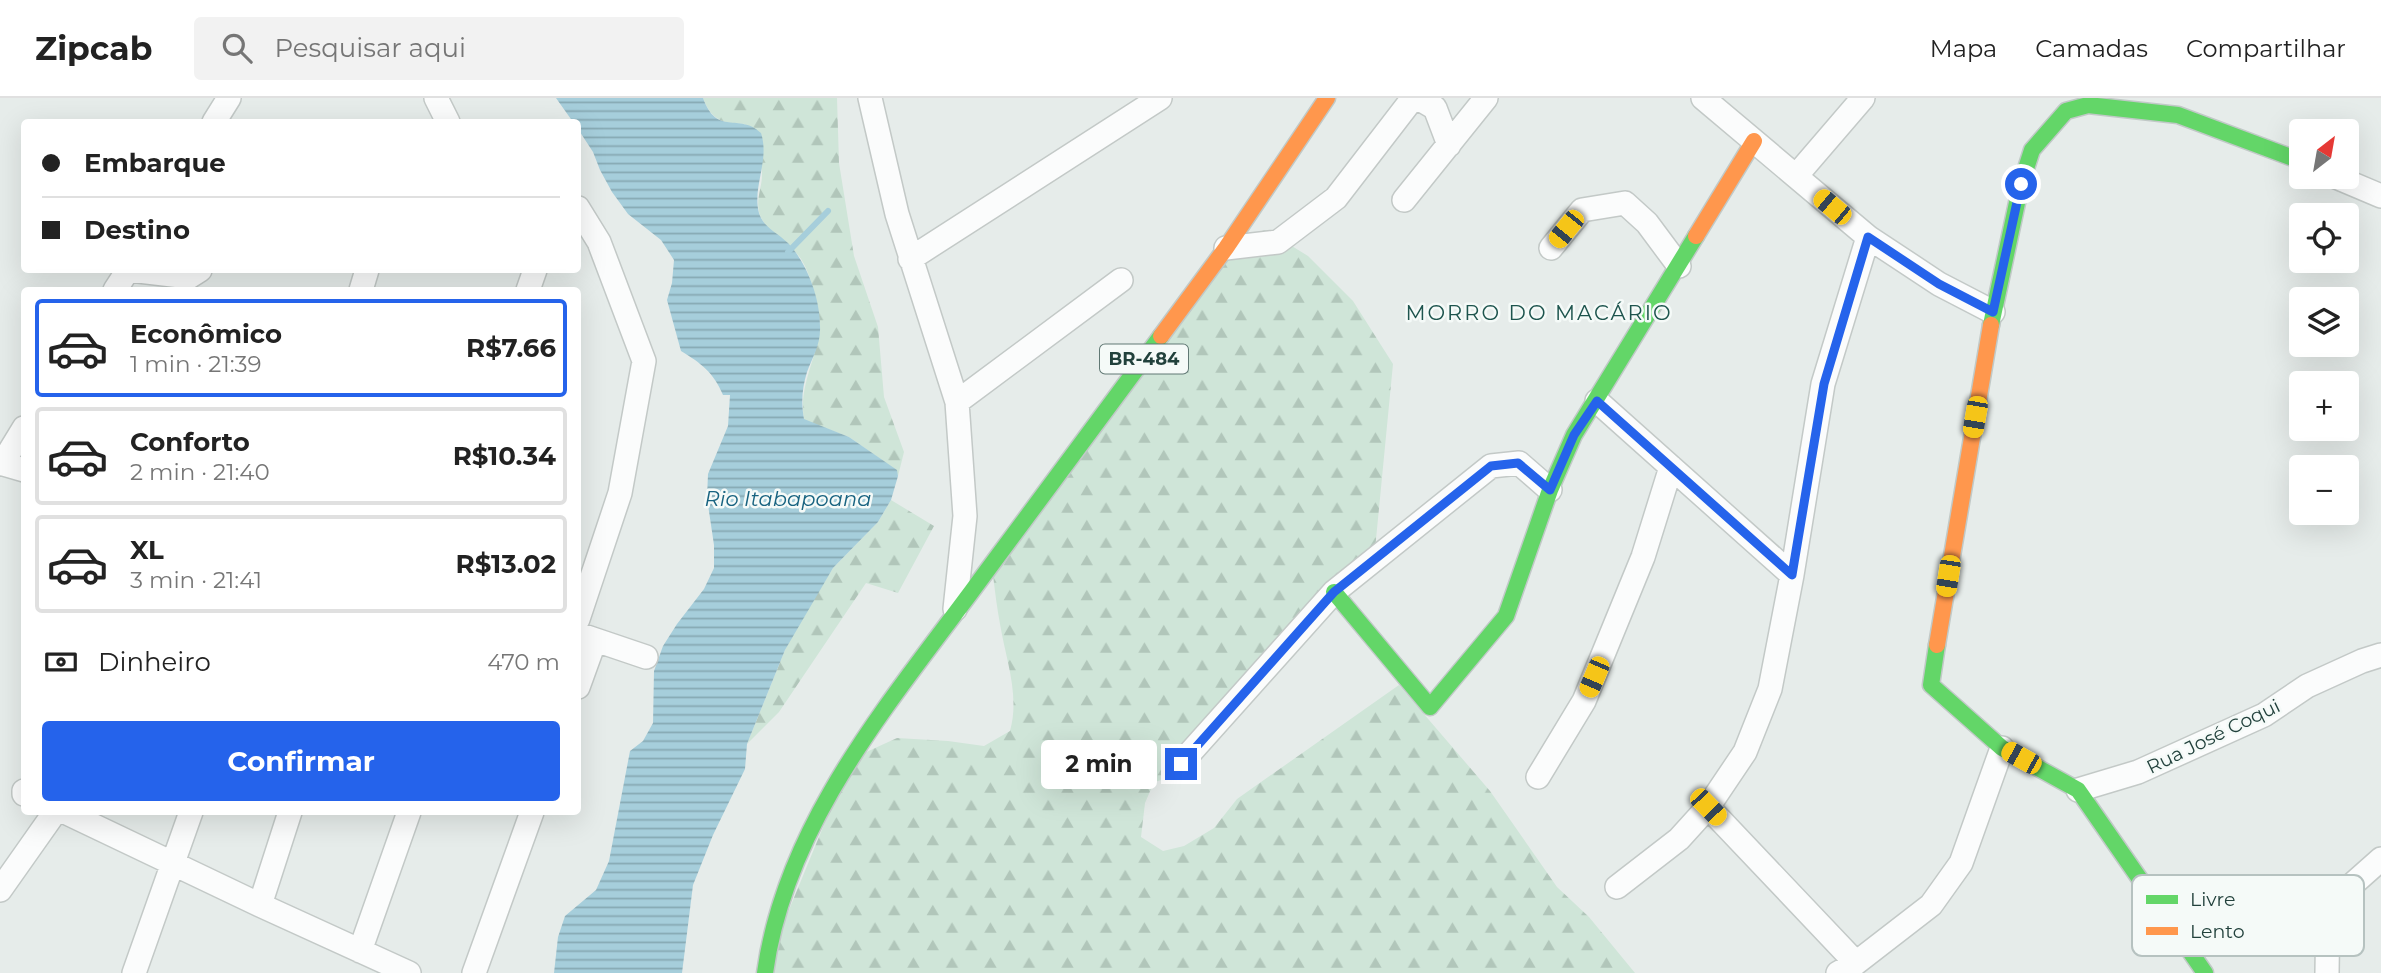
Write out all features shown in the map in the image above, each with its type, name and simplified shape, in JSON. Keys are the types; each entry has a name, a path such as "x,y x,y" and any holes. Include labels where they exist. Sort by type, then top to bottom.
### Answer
{"street":[{"path":"216,119 229,98"},
{"path":"436,98 446,119"},
{"path":"870,98 897,214 957,402 965,516 955,615"},
{"path":"910,259 1160,98"},
{"name":"BR-484","path":"765,973 769,943 796,858 842,771 1226,248 1327,98"},
{"path":"1226,248 1278,242 1336,198 1413,98"},
{"path":"1418,98 1436,108 1448,145"},
{"path":"1405,200 1486,98"},
{"path":"1703,98 1868,237 1939,284 1993,312"},
{"path":"1796,176 1863,98"},
{"path":"2137,875 2078,790 2002,748 1931,685 1993,312 2021,184 2032,150 2066,111 2088,105 2178,115 2289,157"},
{"path":"1334,592 1430,707 1506,616 1550,490 1574,435 1754,141"},
{"path":"2359,187 2381,196"},
{"path":"1551,248 1582,210 1625,204 1647,223 1679,265"},
{"path":"581,213 599,242 644,360 620,493 581,610"},
{"path":"1617,887 1679,839 1708,807 1745,752 1770,689 1824,384 1868,237"},
{"path":"155,273 189,277 195,273"},
{"path":"957,402 1121,280"},
{"path":"1597,401 1792,575"},
{"path":"21,433 1,463 21,469"},
{"path":"1181,764 1334,592 1491,466 1518,463 1550,490"},
{"path":"1538,777 1584,701 1643,557 1671,467"},
{"path":"581,668 586,637 646,657"},
{"name":"Rua José Coqui","path":"2078,790 2151,766 2264,715 2307,686 2381,655"},
{"path":"1708,807 1847,968 1931,905 1961,863 2002,748"},
{"path":"0,890 53,815"},
{"path":"71,815 409,973"},
{"path":"134,973 190,815"},
{"path":"260,905 289,815"},
{"path":"360,951 408,815"},
{"path":"474,973 531,815"},
{"path":"2363,875 2381,859"},
{"path":"2193,956 2205,973"}],"green space":[{"path":"703,98 837,98 839,163 854,256 878,327 884,397 904,452 898,476 896,470 849,437 804,420 804,391 819,324 812,284 801,259 766,225 759,212 762,170 745,124 730,123 714,116"},
{"path":"1266,230 1308,256 1353,301 1393,364 1374,560 1197,757 1173,777 1154,782 1145,803 1141,837 1163,851 1184,846 1214,828 1237,799 1399,685 1490,791 1557,887 1589,917 1635,973 763,973 851,759 897,738 984,746 1010,731 1013,691 993,575 1246,235"},
{"path":"891,500 934,526 898,593 866,583 779,712 747,744 785,650 800,621 833,568 878,522"}],"water":[{"name":"Rio Itabapoana","path":"556,98 703,98 715,117 722,121 745,124 761,133 764,154 757,203 759,213 771,230 788,243 801,260 818,304 820,332 803,390 804,419 849,437 897,470 898,476 891,500 878,522 833,568 785,650 747,744 745,769 713,835 693,885 682,973 554,973 558,937 565,916 596,890 609,861 630,751 643,741 653,723 654,671 663,646 704,589 714,568 714,545 707,498 708,474 728,426 730,395 723,395 706,369 681,351 667,300 674,260 661,240 628,214 612,192 581,134 581,119 571,119"}],"waterway":[{"path":"788,252 828,211"}],"traffic: fast":[{"path":"1991,325 2021,184 2032,150 2066,111 2088,105 2178,115 2289,157"},
{"path":"1334,592 1430,707 1506,616 1550,490 1574,435 1696,236"},
{"path":"765,973 776,919 794,868 817,818 844,770 906,679 1161,336"},
{"path":"1937,645 1931,685 2002,748 2078,790 2137,875"},
{"path":"2193,956 2205,973"}],"traffic: slow":[{"path":"1161,336 1226,248 1327,98"},
{"path":"1696,236 1754,141"},
{"path":"1937,645 1991,325"}],"district":[{"name":"MORRO DO MACÁRIO","path":"1539,313"}],"route":[{"path":"1181,764 1334,592 1491,466 1518,463 1550,490 1574,435 1597,401 1792,575 1824,384 1868,237 1939,284 1993,312 2021,184"}]}
